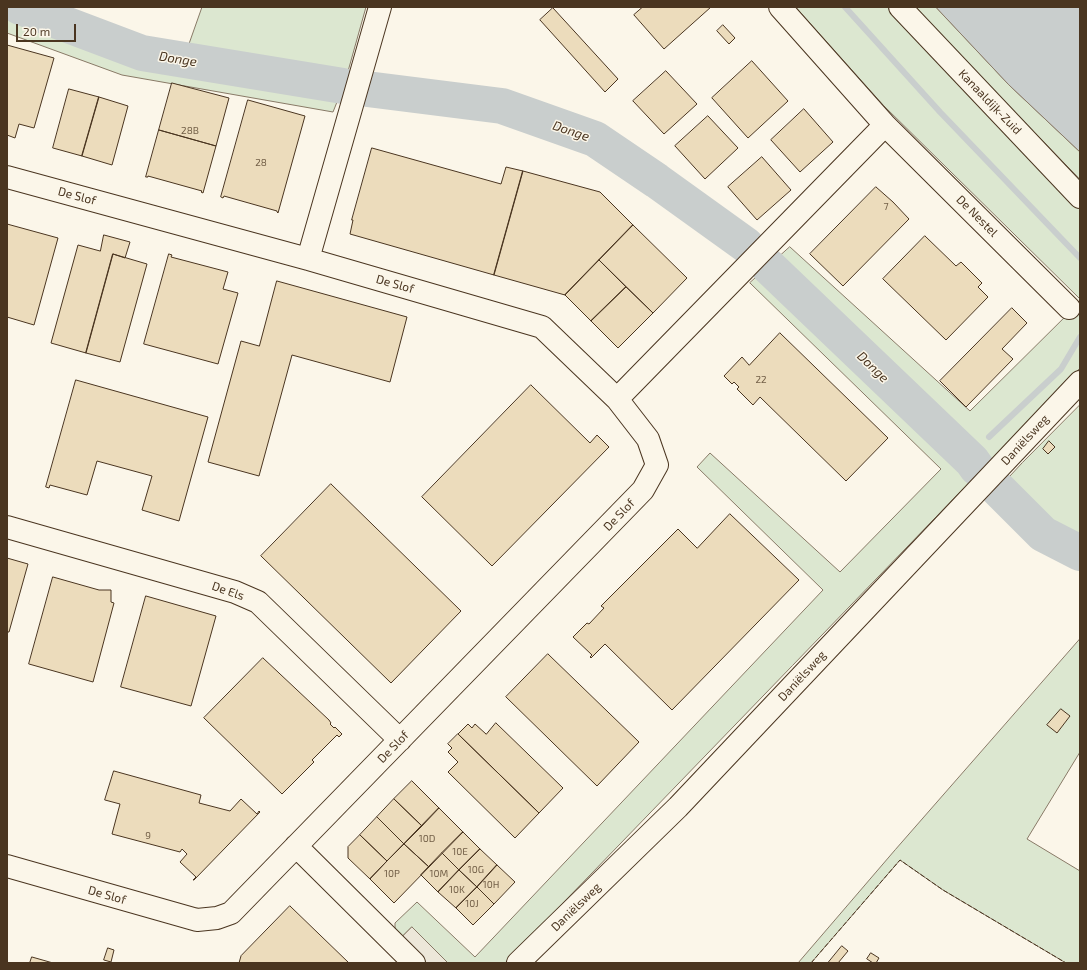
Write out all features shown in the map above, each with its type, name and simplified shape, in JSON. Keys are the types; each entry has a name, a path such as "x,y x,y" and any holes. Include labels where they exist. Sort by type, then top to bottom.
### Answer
{"street":[{"path":"308,259 380,7"},
{"name":"De Nestel","path":"780,7 885,125 1069,308"},
{"name":"Kanaaldijk-Zuid","path":"900,7 1080,197"},
{"path":"617,400 885,125"},
{"name":"De Slof","path":"7,177 308,259 542,327 617,400 648,439 656,465 643,490 231,913 217,918 197,920 7,866"},
{"name":"Daniëlsweg","path":"518,963 678,808 1080,382"},
{"name":"De Els","path":"7,527 235,592 258,602 400,740"},
{"path":"296,846 414,963"}],"green space":[{"path":"7,7 50,24 110,44 184,58 202,7 366,7 345,82 333,112 122,75 7,33"},
{"path":"796,7 894,7 1080,205 1080,299 884,106"},
{"path":"913,7 936,7 1009,85 1080,152 1080,179"},
{"path":"790,247 970,411 1080,302 1080,368 505,963 448,963 412,927 401,938 395,932 395,923 417,902 475,957 823,590 697,467 710,453 840,572 941,469 750,283"},
{"path":"1080,405 1080,550 1034,526 997,490"},
{"path":"1080,639 1080,752 1027,839 1080,871 1080,963 1066,963 943,890 900,860 811,963 798,963 895,850"}],"shaded area":[{"path":"936,7 1080,7 1080,152 1009,85"},
{"path":"412,927 448,963 426,963 401,938"}],"building":[{"path":"643,7 711,7 664,49 634,15"},
{"path":"553,8 618,79 605,92 540,20"},
{"path":"723,25 735,38 729,44 717,31"},
{"path":"7,45 54,58 34,128 19,124 15,138 7,135"},
{"path":"752,61 788,101 748,138 712,98"},
{"path":"666,71 697,104 664,134 633,101"},
{"path":"172,83 229,98 216,146 159,130"},
{"path":"69,89 99,97 82,156 53,148"},
{"path":"99,97 128,106 112,165 82,156"},
{"path":"248,100 305,116 278,213 277,211 224,196 223,198 221,197"},
{"path":"804,109 833,142 800,172 771,140"},
{"path":"708,116 738,148 705,179 675,146"},
{"path":"159,130 216,146 203,193 201,192 202,191 148,176 146,177"},
{"path":"372,148 501,184 506,167 523,171 494,275 350,234 352,220"},
{"path":"762,157 791,190 757,220 728,187"},
{"path":"523,171 600,192 633,225 565,295 494,275"},
{"path":"876,187 909,219 843,286 810,254"},
{"path":"7,224 58,238 34,325 7,317"},
{"path":"633,225 687,278 653,313 599,260"},
{"path":"104,235 130,242 125,258 113,254 86,353 51,343 78,245 100,251"},
{"path":"925,236 956,266 961,262 982,283 978,287 988,297 946,340 883,279"},
{"path":"113,254 147,264 120,362 86,353"},
{"path":"169,254 172,255 171,257 228,272 223,289 238,293 218,364 144,344"},
{"path":"599,260 626,287 591,321 565,295"},
{"path":"277,281 407,317 390,382 292,355 259,476 208,462 241,341 259,346"},
{"path":"626,287 653,313 618,348 591,321"},
{"path":"1012,308 1027,323 1002,349 1013,359 966,407 940,381"},
{"path":"780,333 888,438 846,481 760,397 753,405 737,389 739,387 734,382 732,384 724,376 742,357 749,365"},
{"path":"76,380 208,417 179,521 142,510 152,476 97,461 87,495 50,485 49,488 46,487"},
{"path":"531,385 590,443 597,435 609,447 492,566 422,497"},
{"path":"1049,441 1055,447 1048,454 1043,449"},
{"path":"331,484 461,611 391,683 261,556"},
{"path":"730,514 799,580 672,710 605,644 591,658 590,657 592,655 573,637 587,623 589,624 604,608 601,606 678,529 697,548"},
{"path":"7,558 28,564 9,632 7,632"},
{"path":"53,577 99,590 111,590 111,602 114,603 93,682 29,664"},
{"path":"146,596 216,616 191,706 121,687"},
{"path":"548,654 639,742 597,786 506,697"},
{"path":"263,658 329,720 331,723 330,724 334,728 335,727 342,734 339,737 337,735 312,760 314,762 282,794 204,718"},
{"path":"1061,709 1070,716 1057,733 1047,725"},
{"path":"496,723 563,788 539,813 458,734 468,724 472,728 475,724 486,734"},
{"path":"458,734 539,813 515,838 448,772 458,762 448,752 452,748 448,744"},
{"path":"114,771 201,795 199,803 230,811 241,799 257,814 259,811 260,812 194,880 193,880 196,877 180,862 187,854 182,849 180,852 112,834 120,804 105,800"},
{"path":"412,781 439,808 422,826 394,799"},
{"path":"394,799 422,826 404,844 377,817"},
{"path":"439,808 463,832 429,867 404,844"},
{"path":"377,817 404,844 387,861 360,835"},
{"path":"463,832 480,849 459,870 442,853"},
{"path":"360,835 387,861 370,879 348,858 348,847"},
{"path":"404,844 429,867 394,903 370,879"},
{"path":"480,849 497,865 477,887 459,870"},
{"path":"442,853 459,870 438,892 421,875"},
{"path":"497,865 515,882 494,904 477,887"},
{"path":"459,870 477,887 456,908 438,892"},
{"path":"477,887 494,904 473,925 456,908"},
{"path":"290,906 349,963 239,963 241,956"},
{"path":"842,946 848,951 838,963 828,963"},
{"path":"108,948 114,950 111,962 104,960"},
{"path":"871,953 879,958 876,963 873,963 867,959"},
{"path":"32,957 53,963 30,963"}],"waterway":[{"name":"Donge","path":"20,7 142,53 343,86"},
{"path":"845,7 940,112 1080,258"},
{"name":"Donge","path":"367,89 502,106 595,139 657,181 746,245"},
{"name":"Donge","path":"768,266 972,461 977,468"},
{"path":"989,437 1061,369 1080,337"},
{"name":"Donge","path":"998,489 1043,534 1080,553"}],"fence":[{"path":"811,963 900,860 943,890 1066,963"}]}
